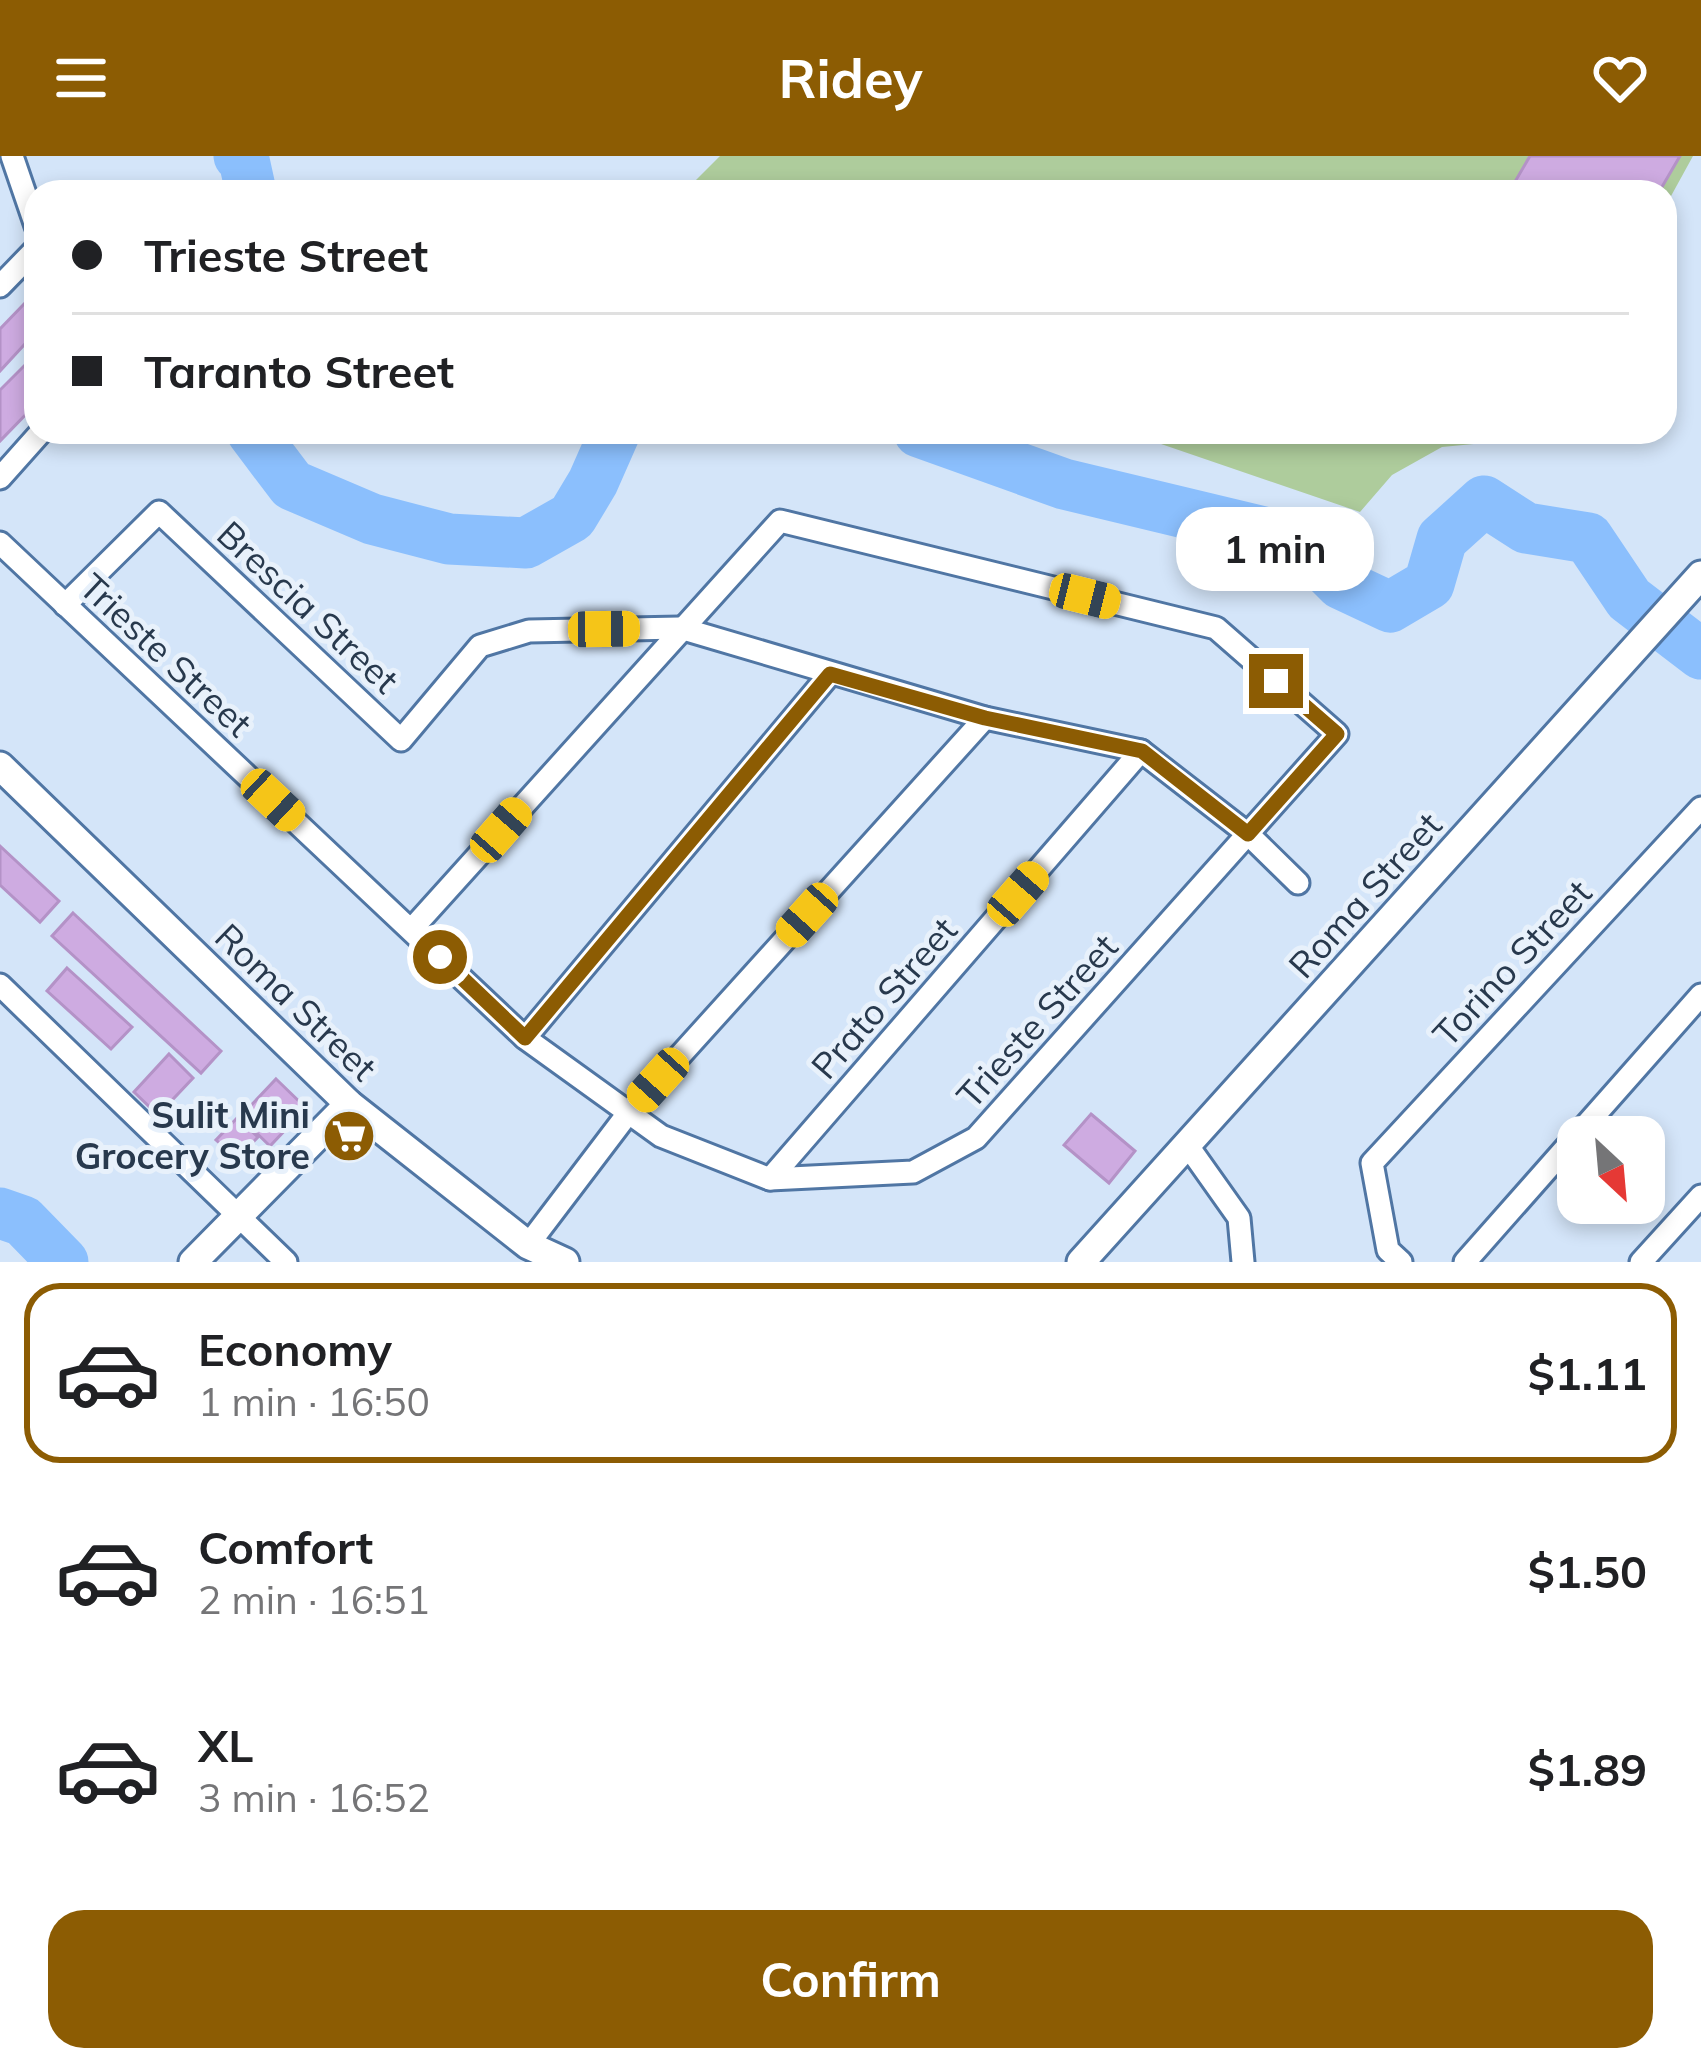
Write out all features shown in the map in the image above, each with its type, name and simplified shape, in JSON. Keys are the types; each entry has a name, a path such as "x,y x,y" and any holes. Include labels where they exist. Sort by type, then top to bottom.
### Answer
{"street":[{"path":"12,156 24,191"},
{"path":"0,286 24,261"},
{"path":"0,478 30,444"},
{"name":"Brescia Street","path":"65,605 159,512 401,740 481,646 529,631 680,628 985,718 1142,751 1248,834 1298,883"},
{"name":"Trieste Street","path":"0,543 525,1038 661,1136 770,1179 913,1172 976,1138 1337,734 1216,628 780,521 680,628"},
{"name":"Roma Street","path":"1081,1262 1694,583"},
{"path":"411,930 680,628"},
{"path":"525,1038 830,674"},
{"path":"528,1245 629,1112 985,718"},
{"name":"Prato Street","path":"770,1179 1142,751"},
{"name":"Roma Street","path":"0,766 349,1104 528,1245 565,1262"},
{"name":"Torino Street","path":"1401,1262 1388,1250 1372,1163 1701,808"},
{"path":"0,985 286,1262"},
{"path":"1465,1262 1701,995"},
{"path":"194,1262 349,1104"},
{"path":"1188,1146 1239,1218 1243,1262"},
{"path":"1641,1262 1701,1196"}],"green space":[{"path":"720,156 1693,156 1677,185 1677,180 696,180"},
{"path":"1161,444 1474,444 1442,447 1392,475 1360,512"}],"building":[{"path":"1530,156 1680,156 1666,180 1516,180"},
{"path":"24,304 24,345 0,371 0,329"},
{"path":"24,366 24,416 0,441 0,390"},
{"path":"0,846 59,901 40,922 0,885"},
{"path":"73,913 221,1051 201,1073 52,936"},
{"path":"67,968 132,1027 111,1049 47,991"},
{"path":"169,1054 193,1078 158,1115 134,1092"},
{"path":"276,1079 306,1108 270,1146 240,1117"},
{"path":"1091,1114 1135,1151 1109,1183 1064,1145"},
{"path":"237,1118 258,1137 237,1159 216,1140"}],"waterway":[{"path":"239,156 248,180"},
{"path":"261,444 292,485 372,519 449,539 526,543 572,517 610,444"},
{"path":"952,444 1064,484 1297,540 1341,584 1390,607 1429,584 1442,539 1484,501 1526,528 1588,538 1629,599 1701,654"},
{"path":"0,1213 23,1221 63,1262"}],"place":[{"name":"Sulit Mini Grocery Store","path":"349,1136"}],"route":[{"path":"440,957 525,1038 830,674 985,718 1142,751 1248,834 1337,734 1276,681"}]}
